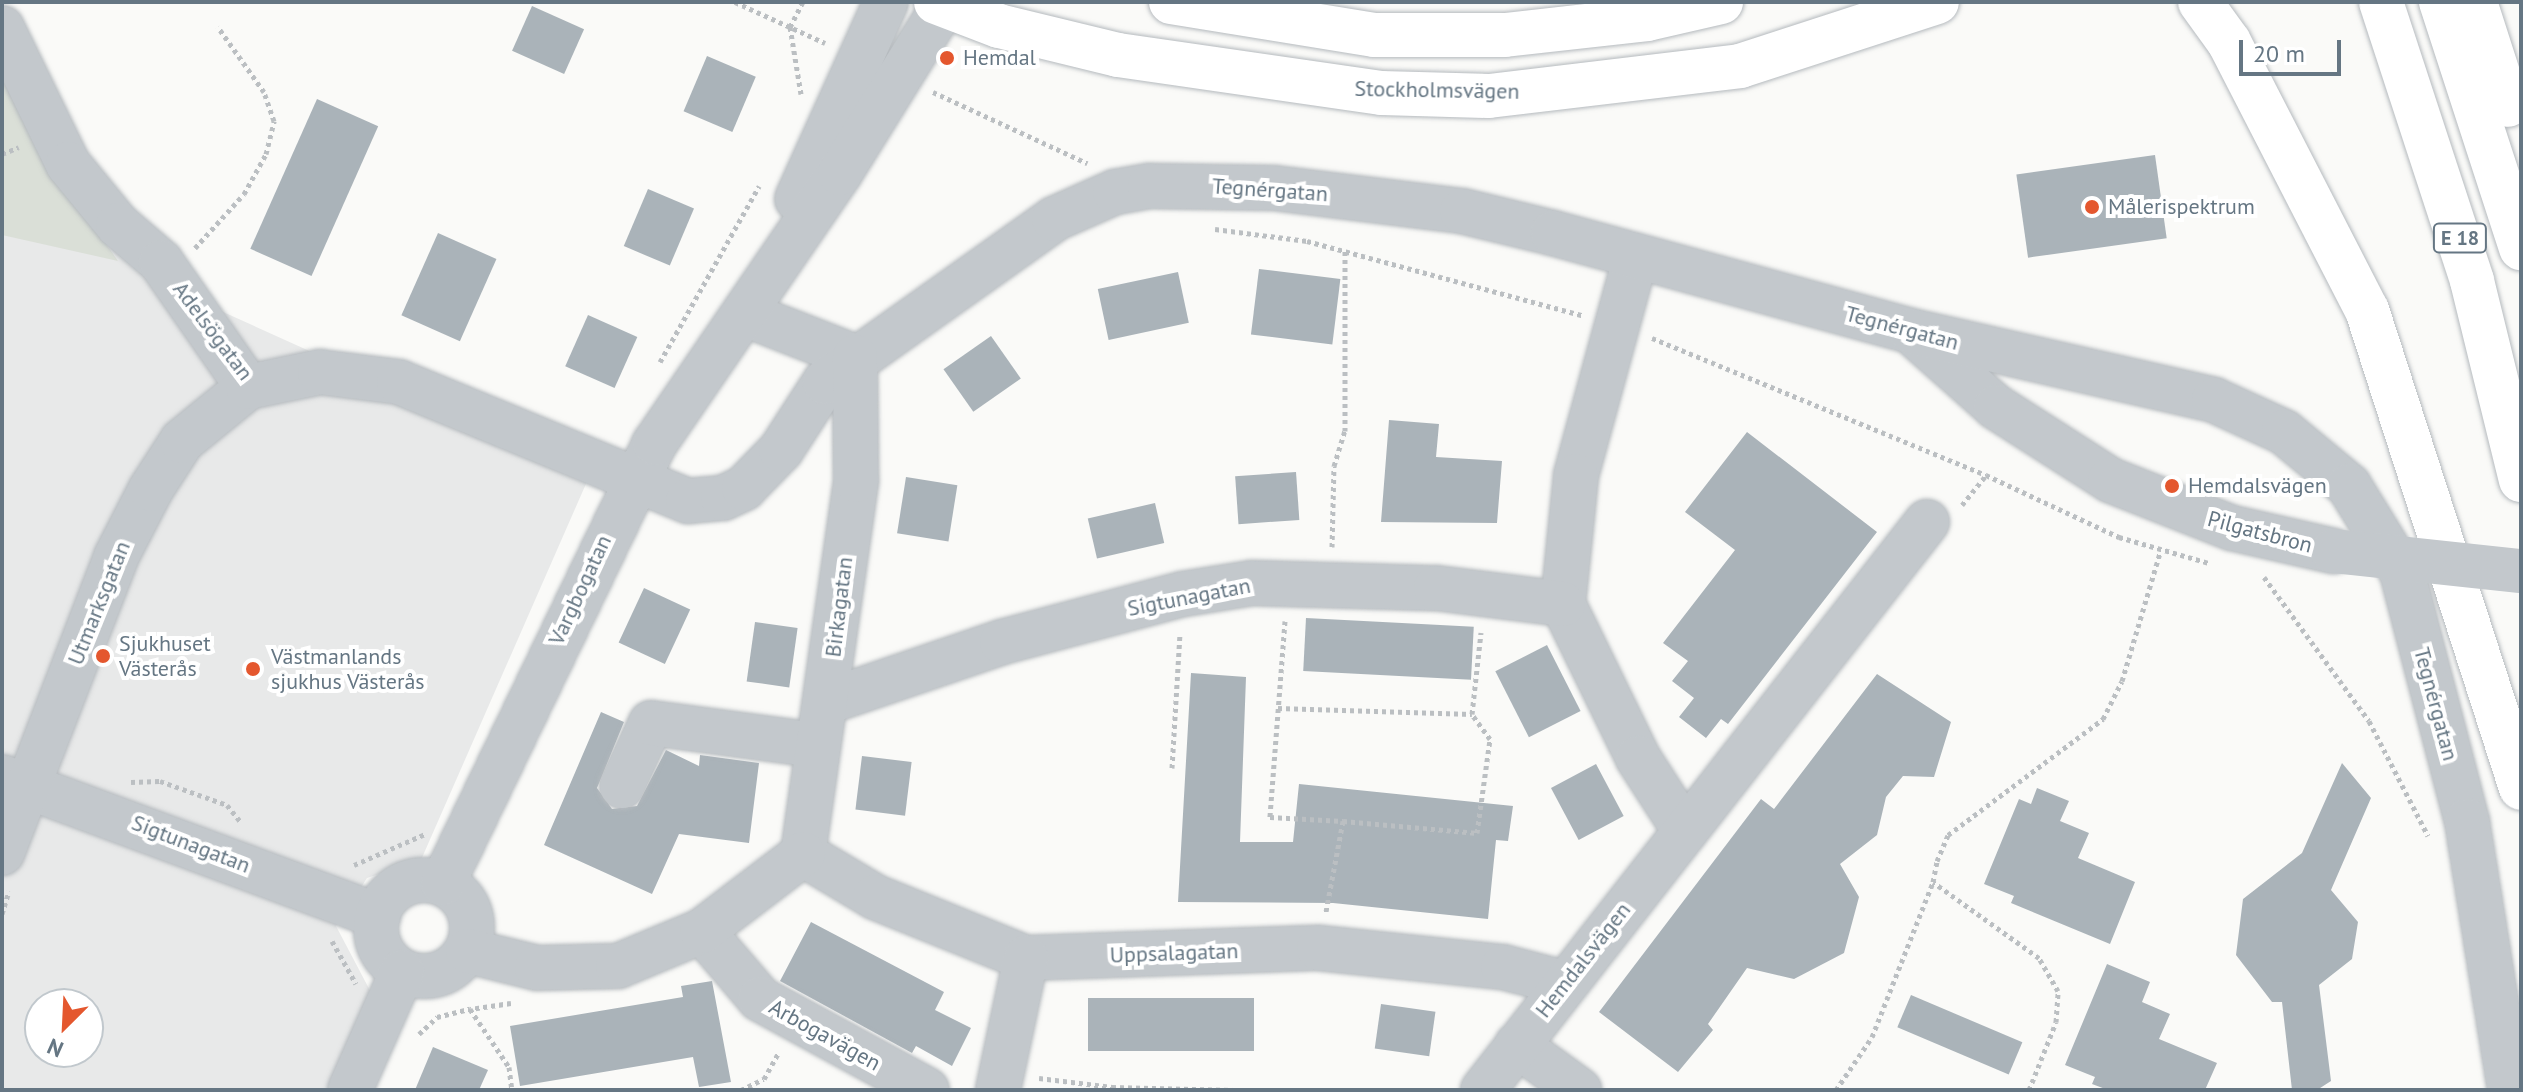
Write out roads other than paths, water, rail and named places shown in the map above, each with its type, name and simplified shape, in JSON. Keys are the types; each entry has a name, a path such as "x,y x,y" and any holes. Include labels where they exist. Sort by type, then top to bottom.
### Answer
{"main road":[{"path":"1171,2 1374,35 1505,35 1647,19 1721,2"},
{"name":"Stockholmsvägen","path":"942,3 999,26 1118,55 1366,91 1489,96 1740,66 1937,2"},
{"name":"E 18","path":"2381,2 2472,281 2521,480"},
{"name":"E 18","path":"2441,2 2510,206 2521,248"},
{"path":"2475,2 2521,146"},
{"path":"2202,9 2367,310 2521,788"},
{"name":"E 18","path":"2510,206 2521,157"}],"street":[{"name":"Vargbogatan","path":"745,314 886,2"},
{"name":"Vargbogatan","path":"443,883 634,481 902,78 942,3"},
{"name":"Adelsögatan","path":"2,28 68,164 118,225 161,262 248,387 320,372 399,382 634,481"},
{"name":"Tegnérgatan","path":"634,481 688,501 744,488 781,450 825,382 855,357 1026,235 1115,192 1204,185 1380,198 1462,211 1911,331 2214,400 2284,432 2349,486 2402,572 2467,821 2510,1090"},
{"path":"1636,256 1576,476 1563,604 1638,758 1685,831"},
{"path":"745,314 855,357"},
{"name":"Pilgatsbron","path":"1911,331 1996,407 2110,480 2232,528 2333,551 2521,571"},
{"name":"Birkagatan","path":"803,854 816,745 829,701 856,480 855,357"},
{"name":"Utmarksgatan","path":"2,853 14,781 116,557 151,489 182,441 248,387"},
{"name":"Hemdalsvägen","path":"1483,1090 1927,522"},
{"name":"Sigtunagatan","path":"829,701 988,646 1183,594 1288,584 1331,584 1485,594 1563,604"},
{"path":"622,786 651,723 816,745"},
{"name":"Sigtunagatan","path":"14,781 353,886"},
{"path":"468,951 576,970 618,966 702,931 803,854"},
{"name":"Uppsalagatan","path":"803,854 875,897 1026,958 1319,948 1503,967 1564,983"},
{"path":"350,1090 396,986 452,969 468,951 473,930 469,908 443,883 416,880 397,887 353,886 396,986"},
{"name":"Arbogavägen","path":"702,931 760,999 927,1090"},
{"path":"1001,1079 1026,958"},
{"path":"1517,1045 1579,1090"}],"place":[{"name":"Hemdal","path":"947,58"},
{"name":"Målerispektrum","path":"2092,207"},
{"name":"Hemdalsvägen","path":"2172,486"},
{"name":"Sjukhuset Västerås","path":"103,656"},
{"name":"Västmanlands sjukhus Västerås","path":"253,669"}]}
